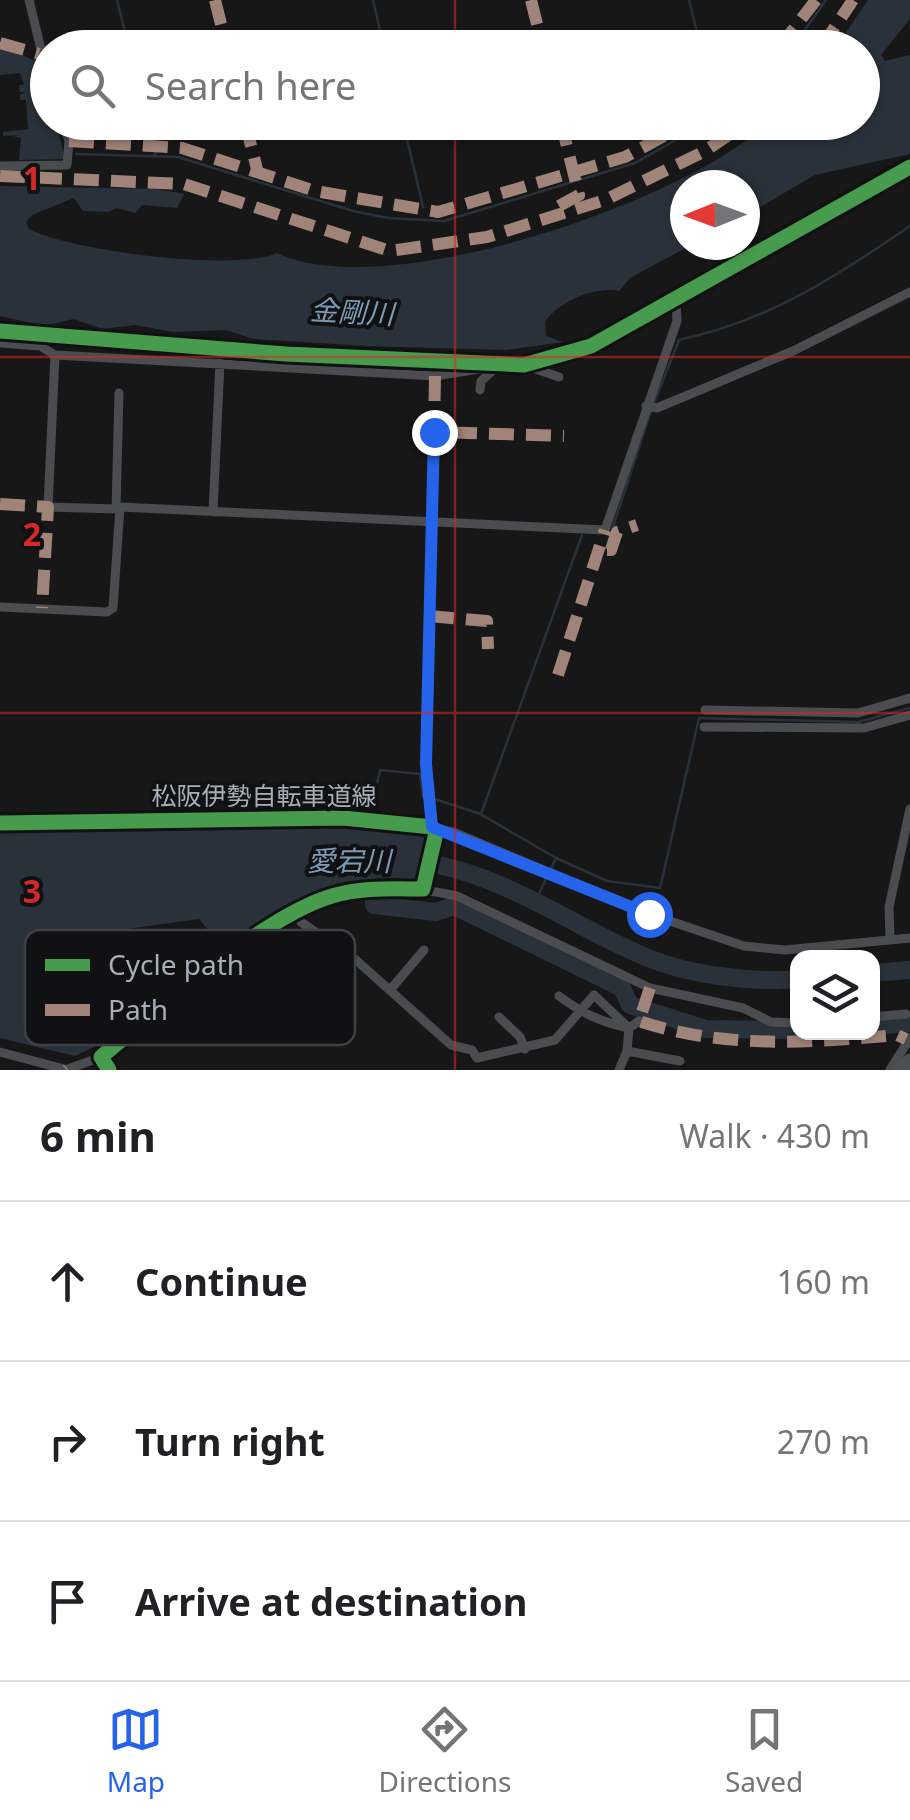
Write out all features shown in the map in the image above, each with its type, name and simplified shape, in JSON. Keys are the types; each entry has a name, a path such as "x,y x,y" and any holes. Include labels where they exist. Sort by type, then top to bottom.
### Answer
{"highway":[{"path":"900,1070 910,1061"}],"street":[{"path":"29,0 36,30"},
{"path":"0,166 67,165 69,140"},
{"path":"0,331 286,354 524,365 591,346 676,301 788,232 910,167"},
{"path":"651,407 793,352 910,292"},
{"path":"55,355 48,507 606,530 651,407 677,321 676,301"},
{"path":"0,343 40,346 55,355 435,376 498,366"},
{"path":"213,512 220,362"},
{"path":"524,365 559,377"},
{"path":"480,390 481,382 498,366"},
{"path":"0,607 107,612 113,608 119,393"},
{"path":"424,889 434,830 427,792 434,432"},
{"path":"705,710 858,714 910,698"},
{"path":"704,727 864,728 910,715"},
{"path":"890,939 888,907 910,809"},
{"name":"松阪伊勢自転車道線","path":"0,823 342,818 434,830 544,869 702,935 744,946 784,950 910,938"},
{"path":"273,930 307,905 349,892 424,889 458,896 650,988 743,1008 771,1022 790,1022"},
{"path":"298,914 301,922 317,930"},
{"path":"390,990 424,950"},
{"path":"355,961 451,1045 472,1050 477,1058 476,1070"},
{"path":"477,1058 555,1040 594,994 629,1028"},
{"path":"559,996 578,1010 629,1028"},
{"path":"880,1016 907,1014 908,1038 890,1070"},
{"path":"499,1017 520,1036 526,1049"},
{"path":"629,1028 639,1021"},
{"path":"619,1070 627,1051 629,1028"},
{"path":"0,1052 68,1070 101,1057 116,1045"},
{"path":"627,1051 680,1060"},
{"path":"101,1057 109,1070"}],"water":[{"path":"868,0 910,0 910,19 881,55 885,61 910,55 910,154 815,175 760,207 760,170 696,170 744,140 880,140 880,30 848,30"},
{"path":"0,46 30,58 30,140 60,140 65,159 19,160 21,138 13,136 20,135 3,136 3,132 28,129 26,100 20,100 25,92 20,92 19,86 24,84 20,73 0,75"},
{"name":"金剛川","path":"670,184 670,256 630,278 619,291 588,293 559,308 545,322 546,336 563,342 507,350 367,346 253,339 226,330 173,332 135,325 103,329 73,319 45,326 0,316 0,186 157,189 184,194 177,208 142,205 135,213 116,208 108,212 83,211 74,198 32,215 26,222 29,229 80,245 192,260 256,258 277,253 325,266 387,266 457,256 604,213"},
{"path":"339,822 428,833 418,881 390,878 339,886 291,906 254,930 208,930 199,919 119,930 25,930 25,1044 0,1038 0,833"},
{"path":"29,1045 98,1045 75,1056"}],"waterway":[{"path":"117,0 124,30"},
{"path":"373,0 380,30"},
{"path":"689,0 696,30"},
{"path":"805,30 826,0"},
{"path":"152,140 155,154"},
{"path":"407,140 423,207"},
{"path":"76,154 178,157 353,211 388,218 444,221 635,163 676,140"},
{"path":"654,403 679,340 772,309 827,280 910,226"},
{"path":"608,542 651,411"},
{"path":"431,798 481,814 582,535"},
{"path":"551,869 556,858 607,881 660,888 699,718 858,722 910,708"},
{"path":"348,803 372,805 380,770 420,774 423,797"},
{"path":"482,815 556,858"},
{"name":"愛宕川","path":"412,861 443,866 503,886 617,944 681,969 761,980 790,979"},
{"path":"535,903 547,876"},
{"path":"374,896 374,905 436,912 454,906 622,988 630,1005 706,1029 790,1030"},
{"name":"愛宕川","path":"880,972 910,970"},
{"path":"880,1025 910,1023"}],"marked path":[{"path":"215,0 222,30"},
{"path":"531,0 538,30"},
{"path":"793,30 816,0"},
{"path":"833,30 853,0"},
{"path":"0,43 30,51"},
{"path":"250,140 258,173"},
{"path":"559,206 579,195 565,140"},
{"path":"69,141 182,148 315,191 438,212 625,157 657,140"},
{"path":"0,176 184,184 390,251 487,237 605,200 721,140"},
{"path":"435,376 434,432 564,436"},
{"path":"0,504 48,507 42,608"},
{"path":"607,550 611,550 617,532 637,525"},
{"path":"558,675 605,530"},
{"path":"429,616 487,621 488,649"},
{"path":"650,988 639,1021 671,1030 767,1042 897,1035 906,1039"}],"cycle path":[{"path":"0,331 286,354 524,365 591,346 910,167"},
{"path":"0,823 343,818 432,827"},
{"path":"264,930 305,907 343,893 423,889 436,833"},
{"path":"109,1070 101,1057 116,1045"}],"route":[{"path":"434,432 426,764 432,827 533,864 649,914"}]}
